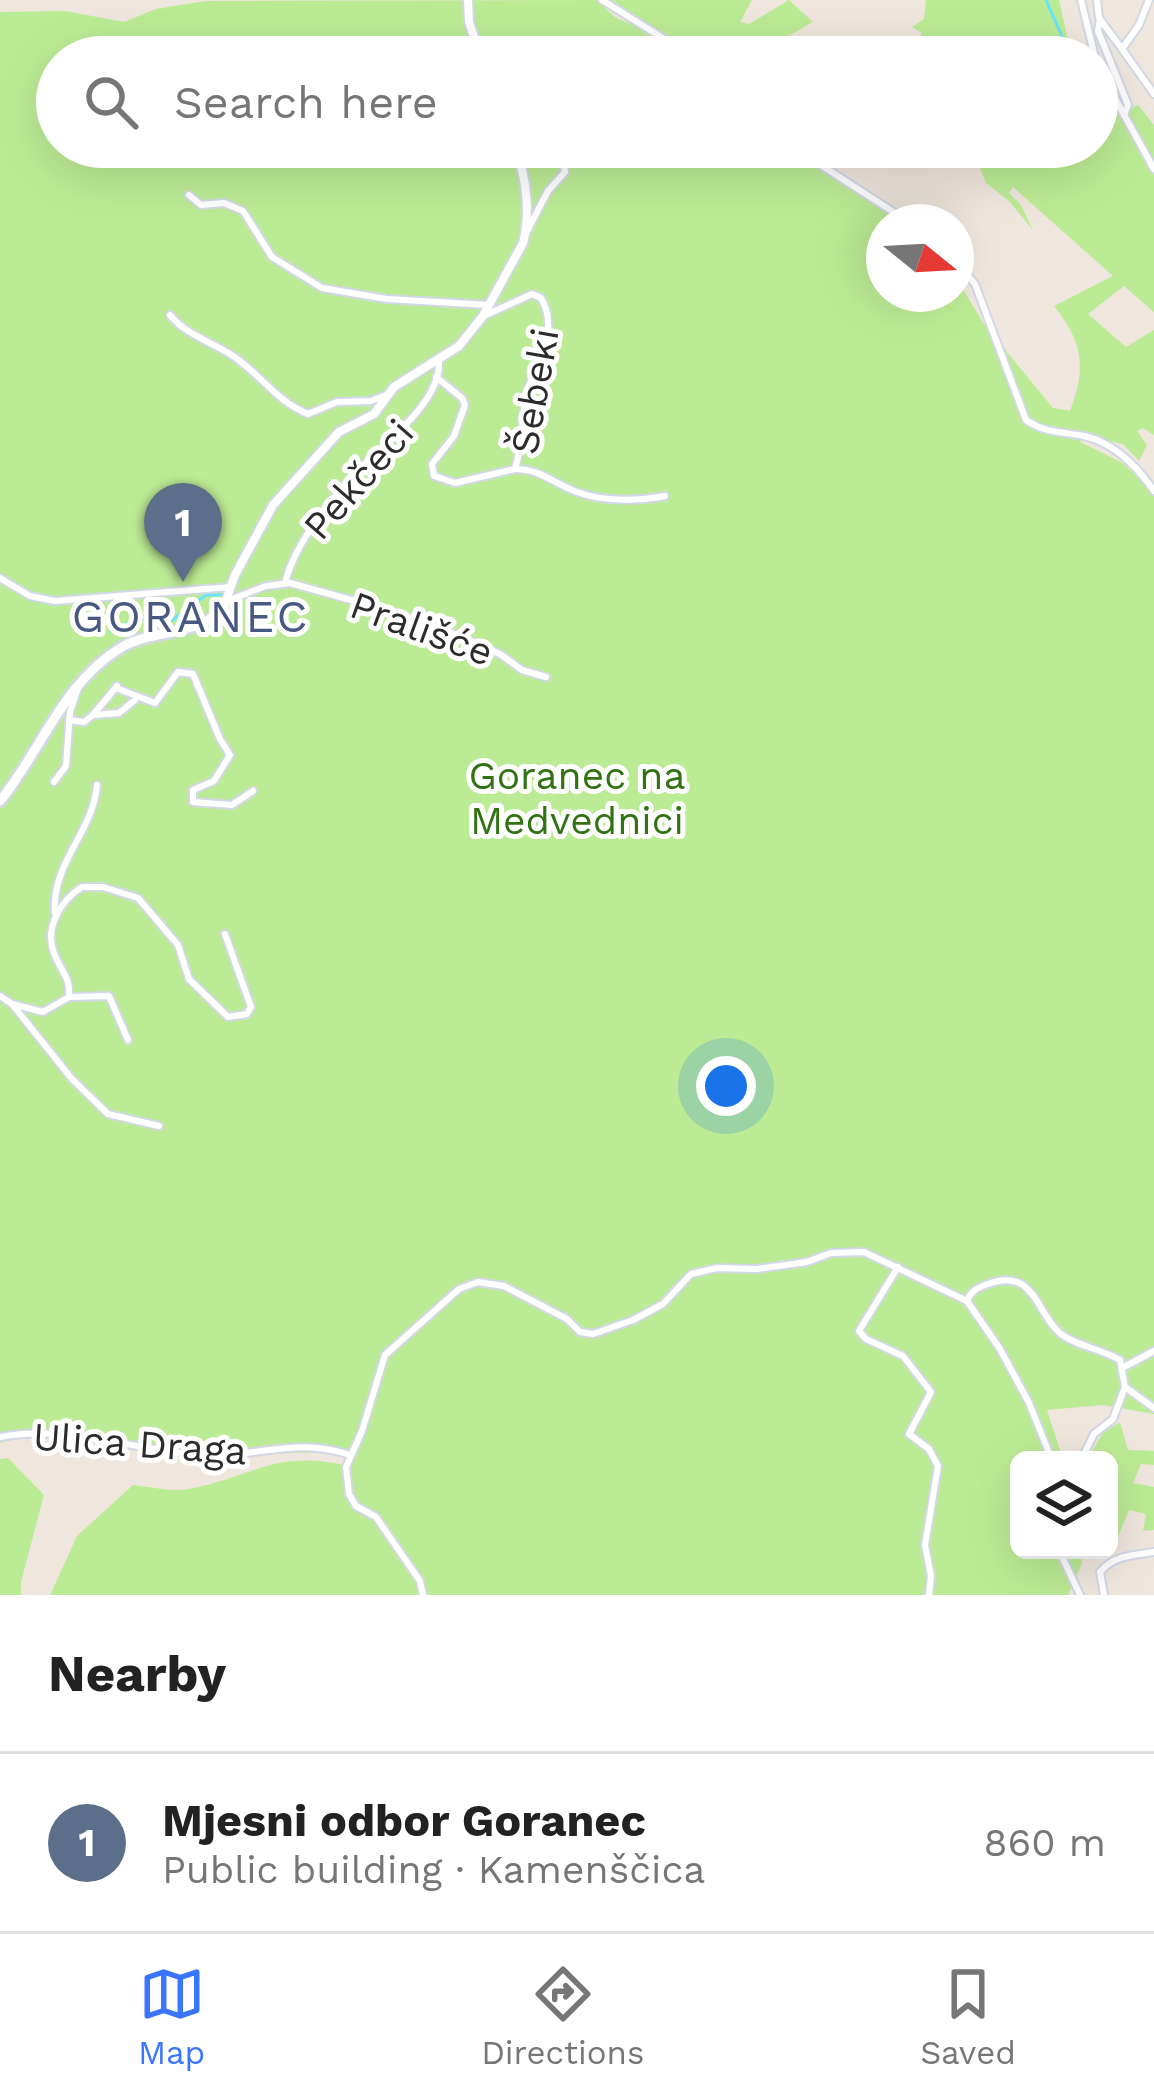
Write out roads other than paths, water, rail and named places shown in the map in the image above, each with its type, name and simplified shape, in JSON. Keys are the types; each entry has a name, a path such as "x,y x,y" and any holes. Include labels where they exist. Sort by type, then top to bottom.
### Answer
{"main road":[{"path":"0,801 57,712 95,667 132,641 205,622 228,597"}],"street":[{"path":"468,0 474,36"},
{"path":"602,0 659,36"},
{"path":"1081,0 1090,36"},
{"path":"1097,0 1100,36"},
{"path":"1138,0 1144,10"},
{"path":"1122,49 1149,0"},
{"path":"1100,20 1112,36"},
{"path":"1118,44 1154,94"},
{"path":"1118,80 1128,105 1124,115"},
{"path":"1118,109 1154,169"},
{"path":"520,168 526,197 525,235"},
{"path":"228,597 273,505 339,432 374,413 409,377 459,346 483,316 548,191 565,168"},
{"path":"826,168 881,204"},
{"path":"189,195 201,205 224,203 243,211 272,257 322,288 387,299 489,305"},
{"path":"974,283 1026,421 1040,430 1082,436 1112,448 1154,491"},
{"name":"Šebeki","path":"483,316 532,294 541,298 550,322 525,398 522,444 514,469 530,469 589,496 641,500 665,496"},
{"path":"170,315 183,329 232,355 280,400 308,414 337,402 387,396"},
{"name":"Pekčeci","path":"285,582 304,539 330,503 413,418 436,377 439,360"},
{"name":"Pekčeci","path":"436,377 465,405 454,436 431,464 434,476 455,483 514,469"},
{"path":"0,578 30,596 55,601 228,597 285,582"},
{"name":"Prališće","path":"285,582 444,630 545,677"},
{"path":"69,720 84,722 117,687 155,703 178,672 193,674 230,754 214,781 193,790 193,802 232,805 253,791"},
{"path":"53,782 67,766 69,720 80,685"},
{"path":"93,715 119,713 138,699"},
{"path":"69,997 66,971 52,950 54,890 90,820 97,784"},
{"path":"56,916 68,896 82,887 134,896 178,945 189,979 228,1017 247,1014 251,1007 225,934"},
{"path":"0,996 108,1114 129,1115 159,1126"},
{"path":"69,997 109,996 128,1040"},
{"path":"12,1004 44,1012 69,997"},
{"path":"423,1595 420,1581 376,1517 356,1506 345,1475 385,1355 469,1284 504,1286 567,1319 580,1332 592,1334 633,1321 663,1304 691,1274 717,1268 758,1269 855,1251 967,1301 1020,1385 1049,1451"},
{"path":"898,1267 859,1331 903,1356 931,1392 909,1434 929,1449 938,1466 925,1546 929,1595"},
{"path":"967,1301 983,1285 1010,1280 1033,1292 1066,1337 1120,1360 1125,1387 1113,1419 1094,1434 1086,1451"},
{"path":"1124,1367 1154,1351"},
{"path":"1125,1387 1154,1408"},
{"name":"Ulica Draga","path":"0,1438 38,1432 69,1434 202,1455 246,1455 310,1444 350,1455"},
{"path":"1104,1595 1100,1571 1105,1565 1124,1556 1154,1552"},
{"path":"1063,1559 1080,1595"}],"waterway":[{"path":"1046,0 1062,36"},
{"path":"111,631 137,619 171,621 206,595 234,595 249,589"}],"place":[{"name":"Mjesni odbor Goranec","path":"183,582"}],"district":[{"name":"GORANEC","path":"191,616"}],"park label":[{"name":"Goranec na Medvednici","path":"577,798"}]}
